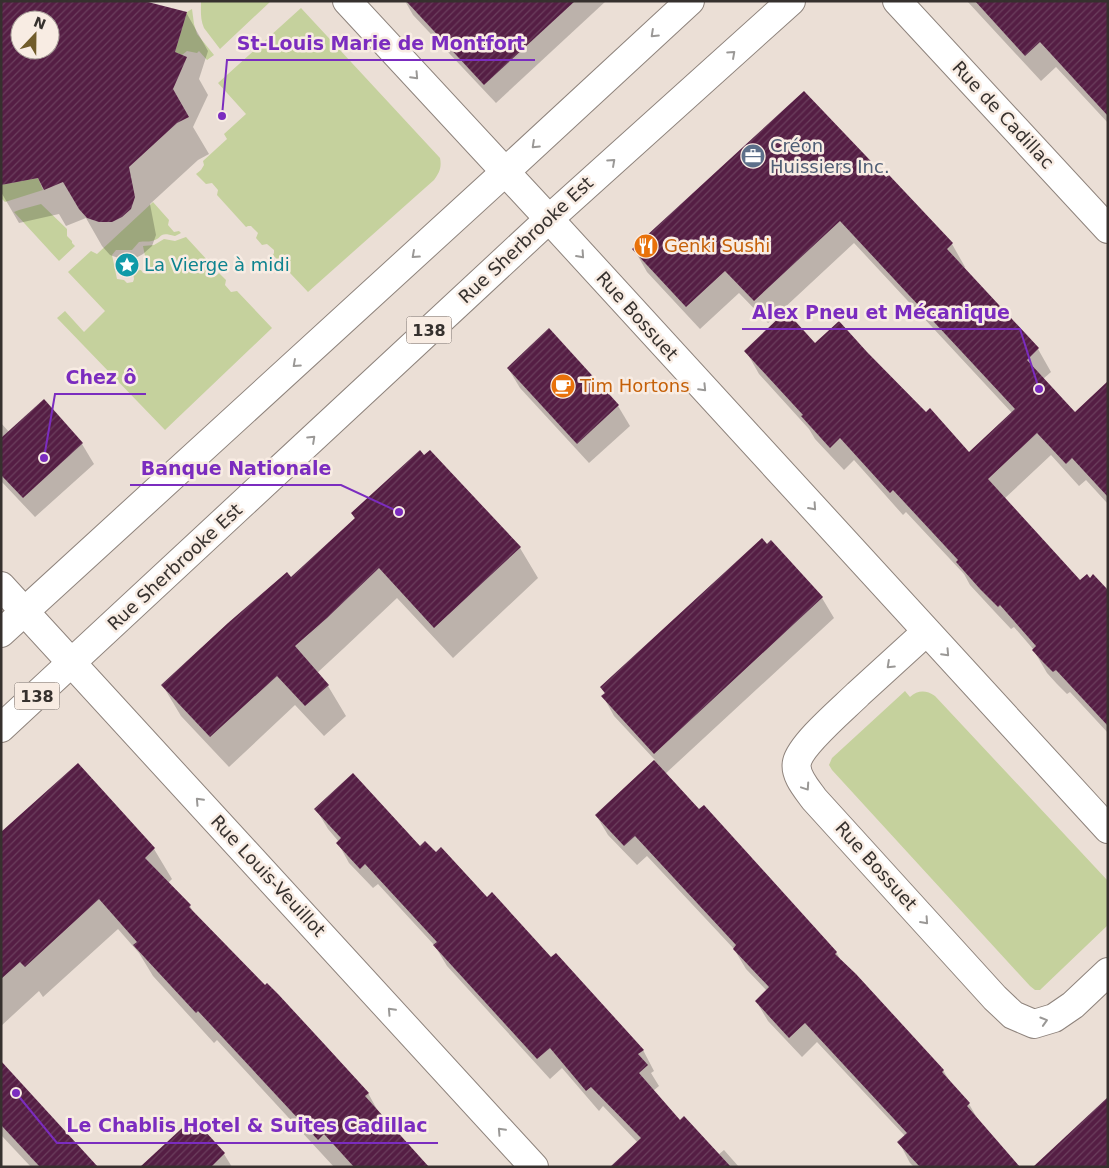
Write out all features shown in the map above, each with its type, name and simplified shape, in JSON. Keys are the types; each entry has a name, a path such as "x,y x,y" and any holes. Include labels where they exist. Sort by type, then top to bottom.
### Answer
{"street":[{"name":"Rue Bossuet","path":"347,1 1108,829"},
{"path":"1,633 690,1"},
{"name":"Rue Sherbrooke Est","path":"1,728 548,219 791,1"},
{"name":"Rue de Cadillac","path":"897,1 1108,229"},
{"name":"Rue Louis-Veuillot","path":"1,586 534,1167"},
{"name":"Rue Bossuet","path":"926,632 811,740 797,762 797,770 802,783 814,799 995,998 1013,1015 1034,1024 1054,1018 1073,1005 1108,972"}],"green space":[{"path":"201,1 271,1 220,49 204,28 201,18"},
{"path":"301,8 440,158 441,165 439,173 434,180 308,292 273,255 274,250 267,244 262,245 256,238 258,233 251,226 246,227 217,195 218,190 212,183 206,184 196,174 204,165 203,161 227,139 224,134 246,114 218,83"},
{"path":"192,9 197,34 214,55 207,60 199,51 197,53 187,51 182,55 175,52 187,12"},
{"path":"38,178 43,190 5,202 1,198 1,185"},
{"path":"153,202 169,220 168,225 174,232 179,231 181,233 175,236 163,235 156,240 139,242 132,250 116,250 112,255 117,279 124,280 127,283 133,282 133,271 141,270 143,273 148,271 143,246 154,245 164,239 175,241 186,237 209,262 207,265 214,274 217,275 219,273 226,280 225,285 231,292 237,291 272,328 165,430 57,318 65,311 84,332 105,311 68,272 91,251 97,254"},
{"path":"41,204 67,229 67,236 75,246 59,261 14,212"},
{"path":"905,691 910,697 922,692 935,696 1108,881 1108,925 1040,990 1035,990 1030,986 829,765 832,758"}],"building":[{"path":"1,1 144,1 187,12 175,52 187,57 173,89 189,117 177,123 129,167 135,197 131,209 122,217 112,222 99,222 87,218 79,209 63,182 44,190 38,178 1,185"},
{"path":"406,1 575,1 484,85"},
{"path":"975,1 1108,1 1108,116 1040,42 1025,56"},
{"path":"804,91 886,177 889,175 953,243 947,249 1039,348 1027,360 1075,412 1108,381 1108,497 1072,458 1066,464 1037,433 988,479 1080,580 1087,574 1090,578 1093,574 1108,590 1108,726 1056,670 1053,672 1042,661 1032,650 1036,646 1000,605 998,607 980,589 956,562 958,560 893,490 890,493 840,438 830,448 801,416 803,415 744,351 786,311 815,343 839,321 926,412 930,408 969,452 1015,409 840,221 754,301 725,271 686,307 632,249"},
{"name":"Tim Hortons","path":"549,328 619,405 577,444 507,368"},
{"path":"44,399 83,443 23,498 1,475 1,438"},
{"path":"420,450 424,455 430,450 521,547 434,628 379,568 295,646 329,685 305,706 277,676 210,737 161,685 287,572 291,577 355,518 351,513"},
{"path":"762,538 767,544 771,540 823,597 654,754 601,696 605,693 600,687"},
{"path":"654,760 699,809 704,805 837,952 835,954 856,974 944,1070 942,1072 970,1103 967,1106 1020,1167 920,1167 897,1142 907,1133 805,1023 789,1038 755,1001 769,987 733,949 736,945 635,836 624,846 595,815"},
{"path":"78,763 155,848 145,858 191,905 189,907 265,985 267,983 278,994 326,1046 369,1093 365,1096 429,1167 354,1167 324,1134 318,1140 198,1011 196,1013 133,945 137,942 99,899 25,967 20,962 1,979 1,832"},
{"path":"353,773 420,846 425,841 436,852 441,847 487,897 492,892 551,957 556,953 644,1050 638,1054 648,1065 639,1073 680,1120 684,1116 731,1167 610,1167 641,1138 591,1087 586,1091 550,1048 537,1059 433,945 437,942 365,864 360,869 336,843 341,838 314,809"},
{"path":"1,1061 98,1167 40,1167 1,1125"},
{"path":"1108,1097 1108,1167 1033,1167"},
{"path":"193,1118 225,1153 211,1167 140,1167"}],"place":[{"name":"St-Louis Marie de Montfort","path":"222,116"},
{"name":"Créon Huissiers Inc.","path":"753,156"},
{"name":"Genki Sushi","path":"646,246"},
{"name":"La Vierge à midi","path":"127,265"},
{"name":"Tim Hortons","path":"563,386"},
{"name":"Alex Pneu et Mécanique","path":"1039,389"},
{"name":"Chez ô","path":"44,458"},
{"name":"Banque Nationale","path":"399,512"},
{"name":"Le Chablis Hotel & Suites Cadillac","path":"16,1093"}]}
